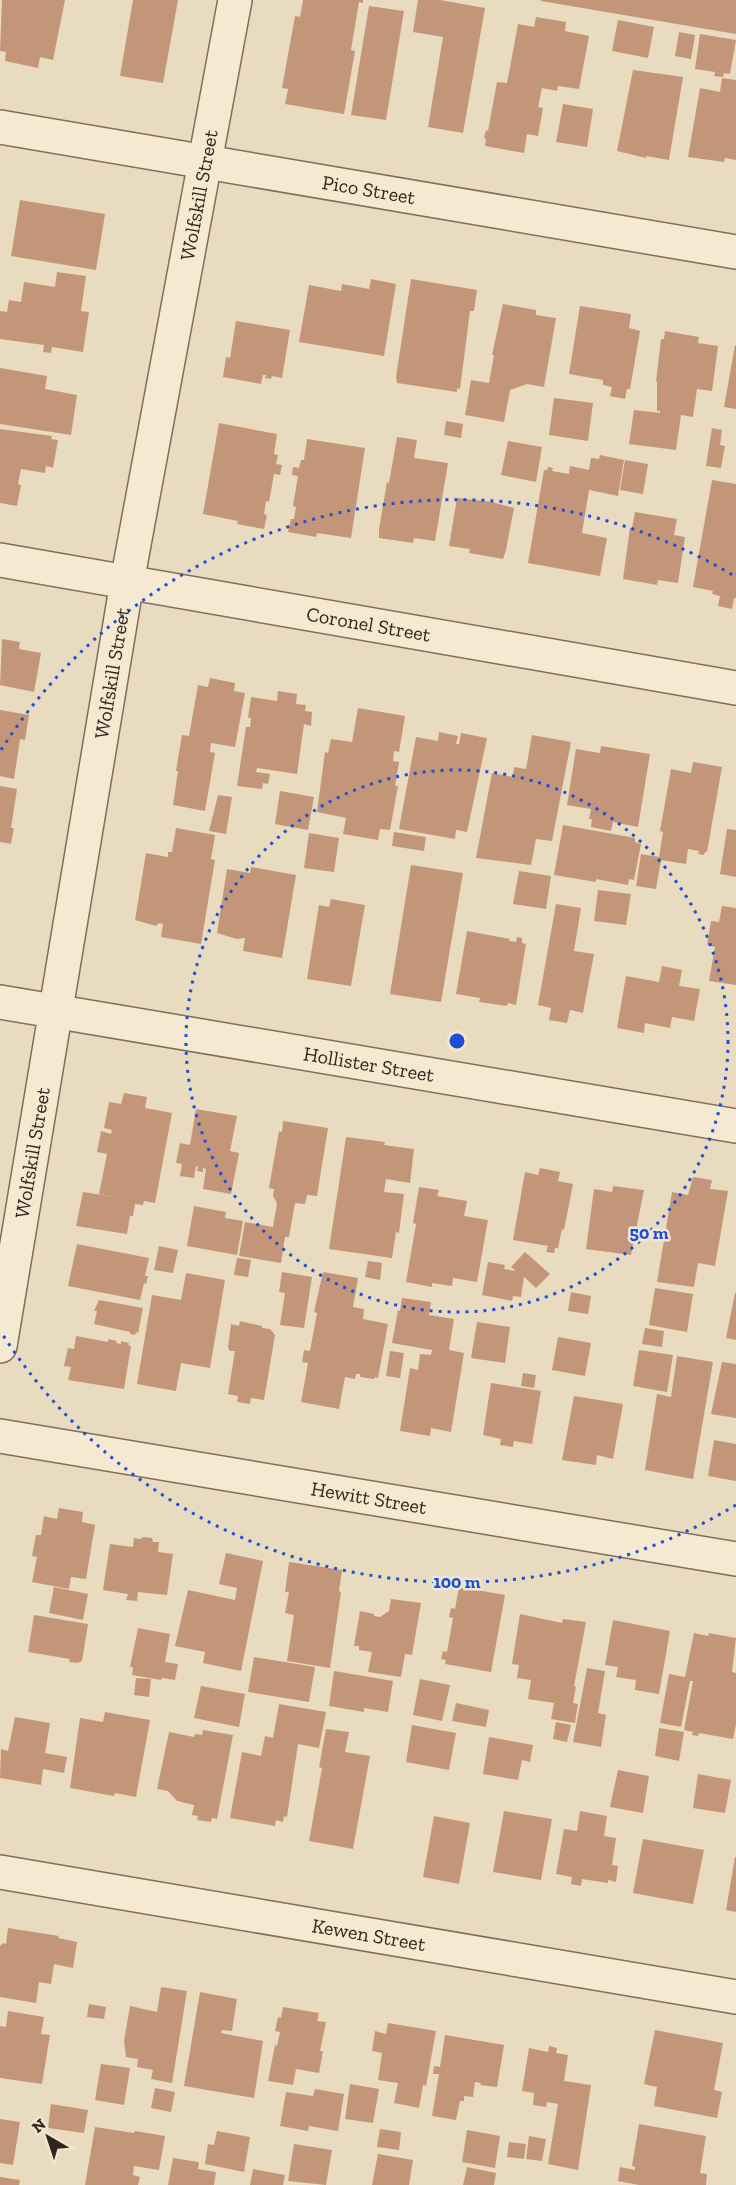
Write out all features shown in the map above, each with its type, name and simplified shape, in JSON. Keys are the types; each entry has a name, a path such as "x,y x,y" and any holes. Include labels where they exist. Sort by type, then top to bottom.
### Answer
{"street":[{"name":"Wolfskill Street","path":"0,1346 126,582 235,0"},
{"name":"Pico Street","path":"0,127 736,252"},
{"name":"Coronel Street","path":"0,560 736,688"},
{"name":"Hollister Street","path":"0,1002 736,1126"},
{"name":"Hewitt Street","path":"0,1436 736,1559"},
{"name":"Kewen Street","path":"0,1872 736,1997"}],"building":[{"path":"2,0 65,0 53,60 40,57 38,68 5,61 6,52 0,51"},
{"path":"133,0 178,0 163,83 120,76"},
{"path":"303,0 363,0 363,3 359,2 351,50 355,51 344,114 285,104 288,89 282,88 295,16 300,17"},
{"path":"418,0 440,0 485,8 463,133 428,127 443,37 413,32"},
{"path":"736,0 736,34 541,1"},
{"path":"369,6 404,11 386,120 351,115"},
{"path":"536,17 566,22 565,31 589,36 579,89 558,86 557,91 542,88 538,107 543,108 538,136 527,134 524,153 485,146 486,139 484,138 486,130 488,131 497,82 507,83 518,24 534,27"},
{"path":"618,20 654,27 648,58 612,51"},
{"path":"679,32 695,35 691,59 675,56"},
{"path":"700,34 736,40 730,74 724,73 723,77 714,76 715,72 695,69"},
{"path":"633,70 683,77 669,160 646,156 646,158 617,151"},
{"path":"722,78 736,80 736,160 725,158 724,162 688,157 700,88 720,92"},
{"path":"563,104 593,109 587,147 556,142"},
{"path":"20,200 105,214 96,270 11,256"},
{"path":"57,272 86,276 81,311 89,312 83,352 52,347 51,353 43,352 44,345 0,339 0,311 7,312 9,300 21,302 24,282 55,287"},
{"path":"371,279 396,284 384,356 299,342 309,285 341,291 342,284 369,289"},
{"path":"411,279 477,290 474,311 470,311 460,389 457,388 457,392 397,383"},
{"path":"503,304 536,310 536,315 556,318 544,387 527,384 510,390 504,422 465,415 471,380 489,383 494,355 492,355"},
{"path":"580,306 631,314 629,328 640,331 630,389 627,389 625,399 610,396 612,387 603,385 603,380 569,374"},
{"path":"236,321 290,330 282,378 272,376 271,379 263,375 261,384 223,377 226,357 230,358"},
{"path":"665,331 699,337 698,343 718,346 712,391 697,389 693,417 681,415 676,450 629,444 634,410 660,413 657,411 656,382 661,339 664,339"},
{"path":"736,346 736,409 724,407"},
{"path":"0,368 47,376 45,389 77,395 71,435 0,424"},
{"path":"554,398 593,403 588,441 549,435"},
{"path":"446,421 463,424 461,438 444,435"},
{"path":"219,423 277,434 274,454 278,455 276,464 282,465 280,475 274,474 269,502 266,501 264,514 267,515 264,529 203,514"},
{"path":"712,428 722,430 720,445 725,446 721,468 706,466"},
{"path":"0,429 52,436 51,439 58,440 53,468 46,466 45,473 21,469 17,506 0,503"},
{"path":"397,437 417,440 414,458 448,463 435,541 414,538 413,543 379,538 387,482 389,483"},
{"path":"307,439 365,448 351,538 317,533 316,537 288,532 296,507 293,506 298,476 292,475 293,467 299,468 301,460 304,460"},
{"path":"508,441 542,447 536,482 501,475"},
{"path":"600,455 624,460 618,496 589,490 582,533 607,538 600,576 528,563 544,470 548,467 553,468 552,471 569,474 570,466 589,470 591,458 599,459"},
{"path":"625,460 648,464 643,494 620,490"},
{"path":"712,480 736,484 736,598 734,598 732,609 718,606 720,596 712,594 713,591 693,587"},
{"path":"457,498 492,502 514,508 503,559 469,553 470,549 449,546"},
{"path":"635,512 677,519 674,535 685,537 678,583 658,580 657,585 623,579 630,528 632,528"},
{"path":"2,639 20,642 19,649 41,653 34,692 0,685"},
{"path":"210,678 235,683 234,691 245,693 235,747 211,743 210,752 215,753 205,811 173,805 182,735 189,736 198,685 208,687"},
{"path":"278,691 297,694 296,704 306,705 305,711 312,712 311,726 304,724 297,774 257,768 256,772 270,774 268,784 263,783 262,789 237,786 246,727 250,727 251,718 248,718 251,697 277,701"},
{"path":"358,708 405,716 399,752 394,751 393,761 399,762 395,786 398,786 390,830 380,829 378,840 343,834 346,818 317,812 325,752 328,753 331,739 352,742"},
{"path":"0,710 29,715 25,740 20,739 14,779 0,776"},
{"path":"439,732 458,736 456,744 459,744 461,733 487,738 467,832 456,830 455,839 399,829 416,737 438,741"},
{"path":"532,735 571,742 552,841 536,839 531,865 476,858 492,773 513,777 514,767 526,769"},
{"path":"601,746 650,754 638,827 613,822 611,831 591,827 592,819 589,819 591,809 567,805 576,749 600,753"},
{"path":"693,762 722,767 707,852 704,855 698,854 699,851 688,849 686,864 661,860 656,889 636,886 641,854 659,857 663,832 660,831 671,769 691,773"},
{"path":"0,786 17,789 11,844 0,842"},
{"path":"280,791 314,797 308,830 275,824"},
{"path":"218,795 232,797 226,834 209,831"},
{"path":"563,825 635,838 635,842 641,844 634,880 629,879 628,885 554,875"},
{"path":"176,828 215,835 211,859 215,860 201,944 161,937 163,924 159,923 156,926 135,920 146,853 168,857 168,852 172,852"},
{"path":"727,829 736,830 736,877 720,874"},
{"path":"394,832 426,837 424,851 392,846"},
{"path":"309,833 339,838 334,872 304,868"},
{"path":"411,865 463,873 441,1002 390,994"},
{"path":"251,867 296,875 282,958 243,951 245,938 237,939 217,933 227,869 250,873"},
{"path":"519,871 551,876 546,909 513,904"},
{"path":"598,890 631,894 626,925 594,921"},
{"path":"331,899 365,905 351,986 307,979 319,905 329,907"},
{"path":"556,904 581,908 574,951 594,954 583,1013 570,1010 567,1023 549,1020 551,1008 538,1005"},
{"path":"722,906 736,908 736,985 709,981 715,947 707,945 711,921 719,922"},
{"path":"467,931 516,942 517,937 522,938 522,943 526,944 516,1005 479,1002 480,998 456,994"},
{"path":"662,966 682,970 679,986 700,989 694,1021 672,1017 670,1028 645,1023 644,1033 617,1028 626,976 659,982"},
{"path":"124,1093 147,1097 145,1108 172,1113 155,1203 144,1201 143,1205 135,1204 127,1234 76,1226 83,1192 122,1198 99,1194 107,1154 97,1152 101,1131 111,1134 112,1130 104,1128 109,1102 121,1104"},
{"path":"196,1109 237,1116 230,1151 239,1153 231,1194 203,1189 206,1169 203,1168 203,1172 197,1171 196,1166 194,1178 180,1176 182,1164 176,1163 180,1143 190,1145"},
{"path":"283,1121 328,1128 317,1196 307,1195 305,1204 295,1203 289,1237 285,1237 281,1263 239,1256 245,1222 273,1227 277,1203 273,1196 274,1189 269,1188 279,1131 282,1132"},
{"path":"346,1137 385,1142 384,1145 414,1149 410,1183 386,1179 384,1192 404,1194 399,1233 396,1232 392,1258 329,1249"},
{"path":"540,1168 560,1172 558,1181 573,1184 564,1230 562,1229 558,1248 555,1248 554,1253 546,1252 548,1246 513,1240 525,1172 538,1175"},
{"path":"693,1177 712,1180 710,1189 728,1191 715,1266 698,1263 694,1287 657,1282 672,1192 688,1195"},
{"path":"613,1186 644,1190 636,1230 642,1231 642,1239 634,1238 631,1255 586,1249 594,1189 612,1192"},
{"path":"419,1187 439,1190 437,1196 467,1201 464,1216 488,1220 477,1282 453,1278 452,1286 432,1283 432,1287 406,1282 416,1224 413,1223"},
{"path":"194,1206 226,1212 225,1218 243,1221 237,1255 187,1246"},
{"path":"77,1244 149,1258 145,1276 148,1276 140,1300 68,1286"},
{"path":"159,1246 178,1250 173,1273 154,1270"},
{"path":"525,1252 550,1274 536,1288 524,1277 521,1297 513,1296 512,1301 482,1295 488,1262 505,1265 504,1269 516,1271 511,1267"},
{"path":"237,1258 251,1260 248,1277 234,1275"},
{"path":"368,1261 382,1263 380,1280 365,1277"},
{"path":"282,1272 312,1277 304,1328 280,1325 285,1293 279,1292"},
{"path":"323,1272 358,1278 353,1307 364,1309 363,1319 388,1324 378,1378 360,1377 360,1374 356,1374 355,1379 345,1377 339,1409 301,1402 308,1363 302,1362 304,1350 310,1351 317,1313 314,1312"},
{"path":"186,1273 225,1280 210,1368 181,1363 176,1391 137,1384 152,1295 181,1300"},
{"path":"655,1288 693,1294 687,1332 649,1325"},
{"path":"571,1292 591,1296 588,1314 568,1311"},
{"path":"736,1293 736,1340 726,1338"},
{"path":"402,1298 431,1302 429,1315 454,1319 449,1350 464,1353 451,1432 431,1428 430,1436 400,1431 410,1368 418,1370 420,1354 431,1355 432,1350 392,1343"},
{"path":"99,1300 143,1308 138,1333 130,1334 130,1332 94,1324 97,1311 94,1311"},
{"path":"240,1321 270,1329 275,1335 264,1400 251,1398 250,1404 237,1402 238,1396 228,1394 235,1351 230,1351 228,1348 231,1324 239,1326"},
{"path":"477,1322 510,1327 505,1363 471,1358"},
{"path":"645,1328 664,1331 662,1347 642,1344"},
{"path":"76,1336 108,1342 108,1339 121,1344 121,1341 129,1343 128,1345 131,1346 124,1389 68,1380 71,1367 64,1366 68,1348 74,1349"},
{"path":"558,1337 591,1343 585,1376 552,1370"},
{"path":"639,1350 673,1355 667,1392 633,1386"},
{"path":"390,1351 404,1353 400,1378 386,1376"},
{"path":"677,1356 713,1362 693,1479 645,1470 657,1394 671,1397"},
{"path":"722,1362 736,1364 736,1418 711,1414"},
{"path":"523,1373 536,1375 534,1388 521,1386"},
{"path":"491,1383 541,1391 532,1444 514,1441 513,1447 500,1445 501,1439 483,1435"},
{"path":"574,1396 623,1404 613,1459 597,1455 596,1465 562,1460"},
{"path":"714,1440 736,1444 736,1481 708,1476"},
{"path":"59,1508 83,1512 82,1522 95,1525 86,1579 71,1577 69,1589 32,1582 37,1557 32,1556 36,1535 41,1535 44,1516 57,1519"},
{"path":"143,1537 159,1542 158,1552 173,1554 167,1595 138,1592 137,1601 126,1600 128,1594 103,1590 110,1544 133,1547 134,1538"},
{"path":"226,1553 263,1561 241,1671 203,1663 205,1652 175,1646 188,1590 235,1600 237,1588 219,1584"},
{"path":"289,1562 342,1570 330,1668 287,1661 294,1615 285,1613 289,1592 285,1592"},
{"path":"54,1587 88,1594 83,1620 49,1613"},
{"path":"459,1587 505,1595 491,1672 445,1664 446,1660 441,1659 443,1651 447,1652 453,1618 449,1617 451,1608 455,1609"},
{"path":"391,1599 421,1603 412,1655 405,1654 401,1677 368,1672 372,1652 359,1650 359,1646 354,1646 360,1611 380,1617 389,1611"},
{"path":"520,1614 562,1623 563,1619 586,1622 574,1686 576,1687 573,1703 578,1704 575,1723 551,1719 554,1703 528,1699 531,1680 517,1678 519,1665 512,1664"},
{"path":"34,1615 88,1624 82,1661 69,1662 70,1659 28,1652"},
{"path":"613,1620 670,1631 659,1694 635,1690 636,1680 616,1677 618,1667 605,1665"},
{"path":"138,1628 170,1634 165,1662 178,1664 175,1680 132,1675 133,1667 130,1667"},
{"path":"694,1633 736,1638 732,1672 736,1673 736,1724 733,1739 699,1733 698,1736 692,1735 693,1732 684,1730 693,1681 690,1681 681,1727 660,1723 669,1674 685,1677"},
{"path":"254,1657 315,1667 309,1702 248,1692"},
{"path":"587,1668 605,1671 598,1713 606,1715 601,1747 573,1742"},
{"path":"334,1671 393,1681 388,1712 364,1708 364,1712 329,1706"},
{"path":"136,1678 151,1679 149,1697 134,1695"},
{"path":"420,1679 450,1685 442,1721 413,1715"},
{"path":"201,1686 245,1694 239,1727 194,1718"},
{"path":"456,1703 489,1710 486,1727 452,1721"},
{"path":"279,1704 326,1712 319,1748 298,1744 287,1817 284,1816 283,1822 276,1820 275,1826 230,1818 242,1752 261,1756 265,1736 273,1738"},
{"path":"105,1712 150,1720 136,1797 115,1793 114,1796 70,1788 80,1718 103,1722"},
{"path":"15,1717 50,1723 45,1753 67,1757 64,1773 43,1769 41,1785 0,1778 1,1749 8,1751"},
{"path":"556,1722 571,1725 567,1742 553,1739"},
{"path":"412,1725 456,1733 449,1770 406,1762"},
{"path":"659,1728 684,1732 679,1761 655,1756"},
{"path":"326,1729 349,1732 345,1752 370,1756 353,1849 309,1841 322,1768 319,1767"},
{"path":"203,1730 233,1735 217,1819 212,1818 211,1822 197,1820 198,1816 192,1815 194,1805 177,1801 168,1791 157,1789 169,1732 194,1737 195,1734 202,1735"},
{"path":"489,1737 533,1745 530,1762 522,1760 518,1780 483,1774"},
{"path":"618,1770 649,1776 643,1813 610,1807"},
{"path":"698,1774 731,1780 725,1813 693,1808"},
{"path":"504,1811 552,1819 541,1880 493,1872"},
{"path":"580,1811 607,1816 604,1836 616,1838 612,1865 618,1866 616,1882 582,1879 581,1886 571,1884 572,1877 556,1874 564,1829 577,1831"},
{"path":"434,1816 470,1823 459,1884 423,1877"},
{"path":"643,1839 704,1850 693,1904 633,1893"},
{"path":"736,1857 736,1912 726,1910"},
{"path":"8,1928 59,1936 58,1938 77,1942 73,1968 54,1964 51,1984 39,1982 36,2003 0,1997 0,1946 3,1943 6,1944"},
{"path":"161,1987 187,1991 172,2083 151,2079 153,2070 137,2067 138,2059 126,2057 124,2041 130,2006 157,2012"},
{"path":"200,1992 237,1999 232,2031 222,2030 221,2033 263,2041 254,2098 184,2086"},
{"path":"89,2004 106,2007 104,2019 87,2017"},
{"path":"283,2007 319,2013 317,2021 326,2022 320,2051 323,2051 319,2073 296,2069 293,2085 268,2081 280,2032 275,2031"},
{"path":"8,2011 44,2017 41,2034 50,2035 42,2084 0,2078 0,2026 6,2027"},
{"path":"388,2023 436,2031 426,2086 423,2085 419,2108 394,2103 398,2083 378,2080 382,2053 372,2051 375,2031 386,2034"},
{"path":"655,2030 723,2043 714,2090 722,2092 717,2118 654,2106 657,2087 644,2084"},
{"path":"445,2035 504,2045 497,2087 480,2085 481,2083 475,2082 473,2097 464,2096 464,2101 460,2101 456,2120 432,2116 439,2074 433,2074 434,2066 440,2067"},
{"path":"549,2046 557,2048 556,2053 568,2055 564,2081 591,2085 578,2170 548,2164 558,2104 547,2102 546,2107 533,2105 534,2093 522,2091 529,2048 548,2052"},
{"path":"101,2064 130,2068 124,2105 95,2100"},
{"path":"350,2084 379,2089 373,2123 345,2119"},
{"path":"155,2088 175,2092 171,2112 151,2108"},
{"path":"315,2089 344,2094 338,2131 309,2126 308,2131 280,2126 286,2092 313,2096"},
{"path":"51,2104 88,2110 84,2133 48,2128"},
{"path":"0,2119 20,2122 13,2165 0,2163"},
{"path":"639,2124 706,2136 700,2173 707,2174 706,2185 639,2185 618,2181 620,2167 635,2170 632,2166"},
{"path":"95,2127 165,2136 159,2170 134,2166 133,2175 140,2177 138,2185 85,2185"},
{"path":"380,2129 401,2132 399,2150 377,2147"},
{"path":"467,2130 500,2136 495,2168 462,2162"},
{"path":"217,2131 250,2137 244,2172 205,2164 208,2144 214,2145"},
{"path":"529,2136 546,2139 542,2161 526,2159"},
{"path":"509,2142 526,2144 524,2159 507,2157"},
{"path":"294,2144 332,2150 326,2185 288,2181"},
{"path":"378,2154 413,2160 409,2185 372,2185"},
{"path":"173,2158 199,2162 198,2169 216,2172 214,2185 168,2185"},
{"path":"467,2167 496,2173 494,2185 463,2185"},
{"path":"253,2169 285,2175 283,2185 250,2185"},
{"path":"0,2177 20,2180 19,2185 0,2185"}]}
